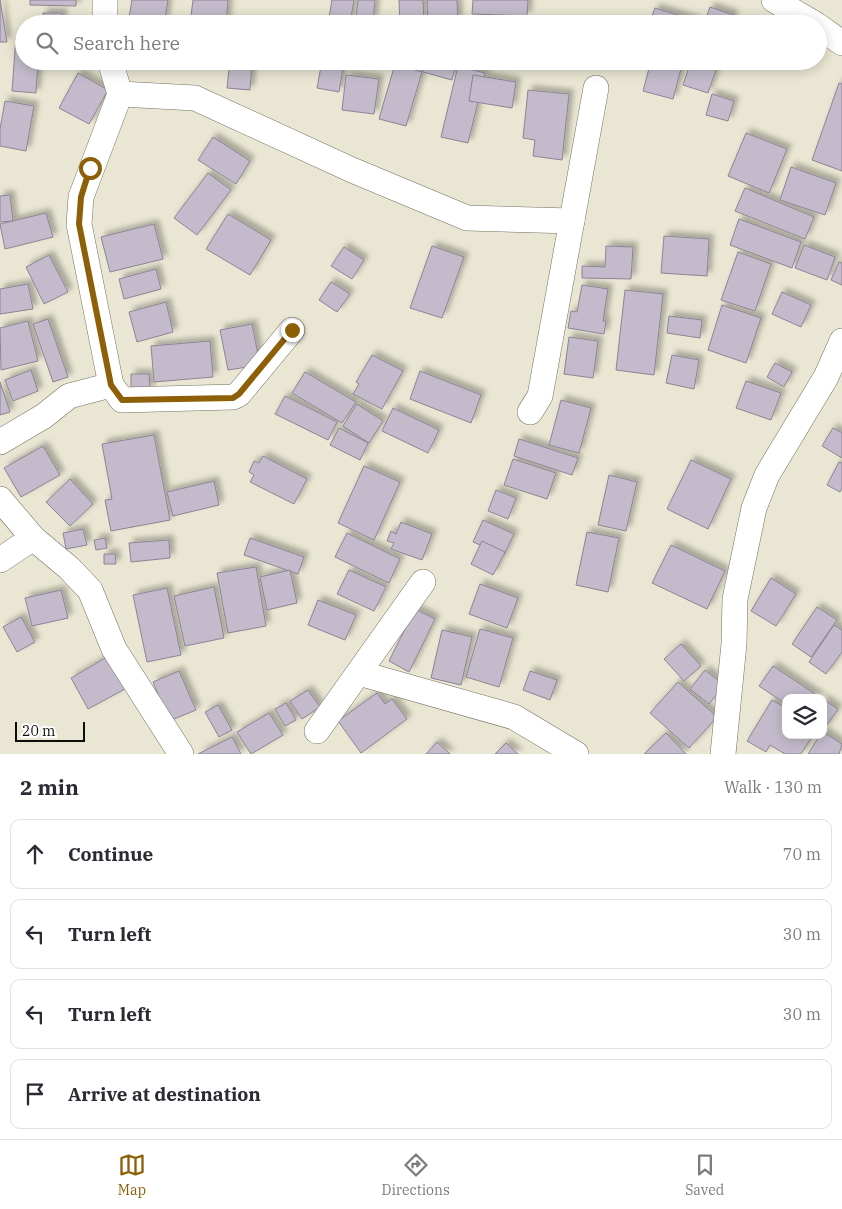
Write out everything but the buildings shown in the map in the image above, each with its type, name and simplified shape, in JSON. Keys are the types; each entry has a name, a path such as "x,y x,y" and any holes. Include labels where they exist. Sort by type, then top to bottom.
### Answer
{"street":[{"path":"105,0 105,15"},
{"path":"774,0 799,15"},
{"path":"827,32 842,43"},
{"path":"113,70 120,94 81,197 79,224 111,385 122,400 233,398 239,394 292,330"},
{"path":"530,412 540,396 596,88"},
{"path":"120,94 195,98 352,170 467,218 572,221"},
{"path":"723,754 734,644 735,599 754,508 767,475 826,377 842,341"},
{"path":"0,442 44,416 69,396 111,385"},
{"path":"0,499 33,538 69,568 90,590 114,649 181,754"},
{"path":"0,560 33,538"},
{"path":"317,731 423,582"},
{"path":"359,673 514,718 576,754"}],"route":[{"path":"90,168 81,197 79,224 111,385 122,400 233,398 239,394 292,330"}]}
